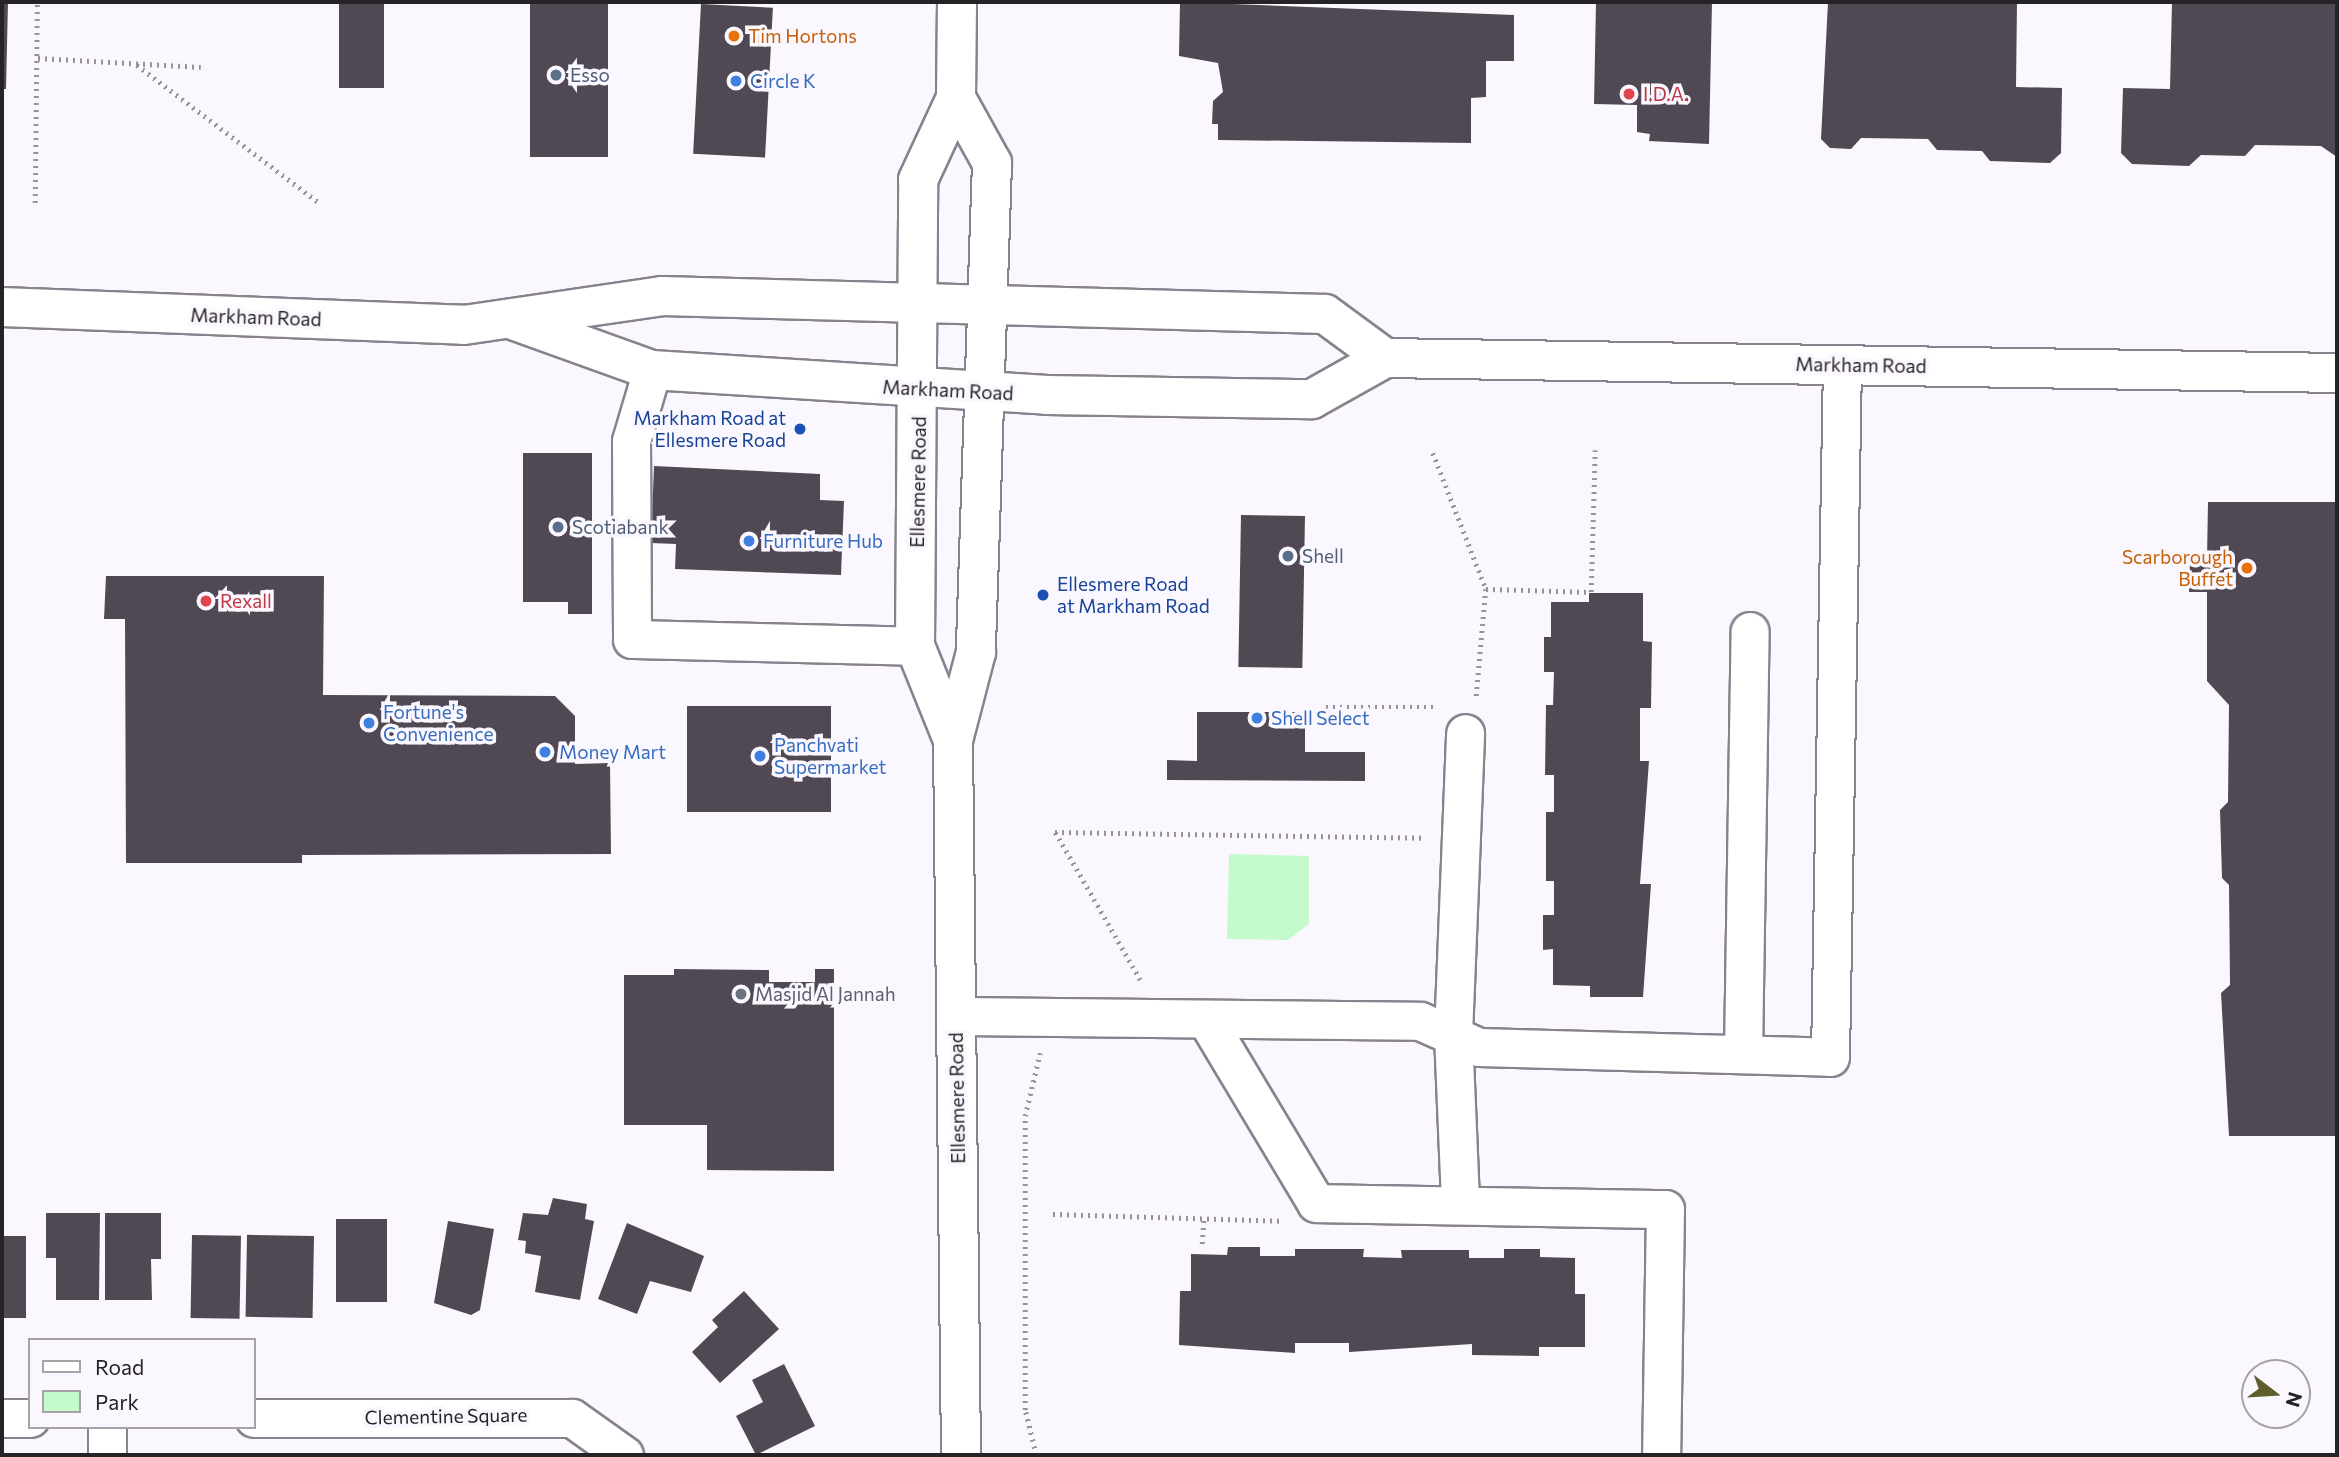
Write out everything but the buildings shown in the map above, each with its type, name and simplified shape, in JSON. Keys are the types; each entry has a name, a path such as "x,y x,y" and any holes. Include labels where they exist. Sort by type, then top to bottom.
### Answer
{"main road":[{"name":"Ellesmere Road","path":"953,740 915,646 918,180 956,98 957,2"},
{"name":"Ellesmere Road","path":"956,98 992,163 988,392 976,652 953,740 961,1455"},
{"name":"Markham Road","path":"2,307 464,325 662,296 990,310 1325,314 1385,358"},
{"name":"Markham Road","path":"510,319 652,370 988,392 1312,399 1385,358 2337,373"}],"street":[{"path":"956,1016 1420,1021 1479,1046 1830,1057 1842,365"},
{"path":"652,370 631,441 632,639 915,646"},
{"path":"1743,1054 1750,631"},
{"path":"1460,1201 1453,1035 1460,839 1469,720"},
{"path":"1206,1019 1316,1203 1460,1201 1665,1209 1661,1455"},
{"name":"Clementine Square","path":"256,1418 559,1416 593,1427 624,1455"},
{"path":"2,1418 28,1418"},
{"path":"107,1429 107,1455"}],"path":[{"path":"35,203 37,2"},
{"path":"38,58 201,67"},
{"path":"137,65 321,204"},
{"path":"1486,590 1591,592 1595,450"},
{"path":"1326,707 1469,720 1483,683 1486,590 1433,453"},
{"path":"1162,1018 1055,832 1460,839"},
{"path":"1036,1455 1025,1410 1025,1116 1050,1017"},
{"path":"1054,1214 1298,1221 1316,1203"},
{"path":"1202,1244 1204,1218"}],"green space":[{"path":"1229,854 1309,856 1309,924 1288,940 1227,939"}],"place":[{"name":"Tim Hortons","path":"734,36"},
{"name":"Esso","path":"556,75"},
{"name":"Circle K","path":"736,81"},
{"name":"I.D.A.","path":"1629,94"},
{"name":"Markham Road at Ellesmere Road","path":"800,429"},
{"name":"Scotiabank","path":"558,527"},
{"name":"Furniture Hub","path":"749,541"},
{"name":"Shell","path":"1288,556"},
{"name":"Scarborough Buffet","path":"2247,568"},
{"name":"Ellesmere Road at Markham Road","path":"1043,595"},
{"name":"Rexall","path":"206,601"},
{"name":"Shell Select","path":"1257,718"},
{"name":"Fortune's Convenience","path":"369,723"},
{"name":"Money Mart","path":"545,752"},
{"name":"Panchvati Supermarket","path":"760,756"},
{"name":"Masjid Al Jannah","path":"741,994"}]}
